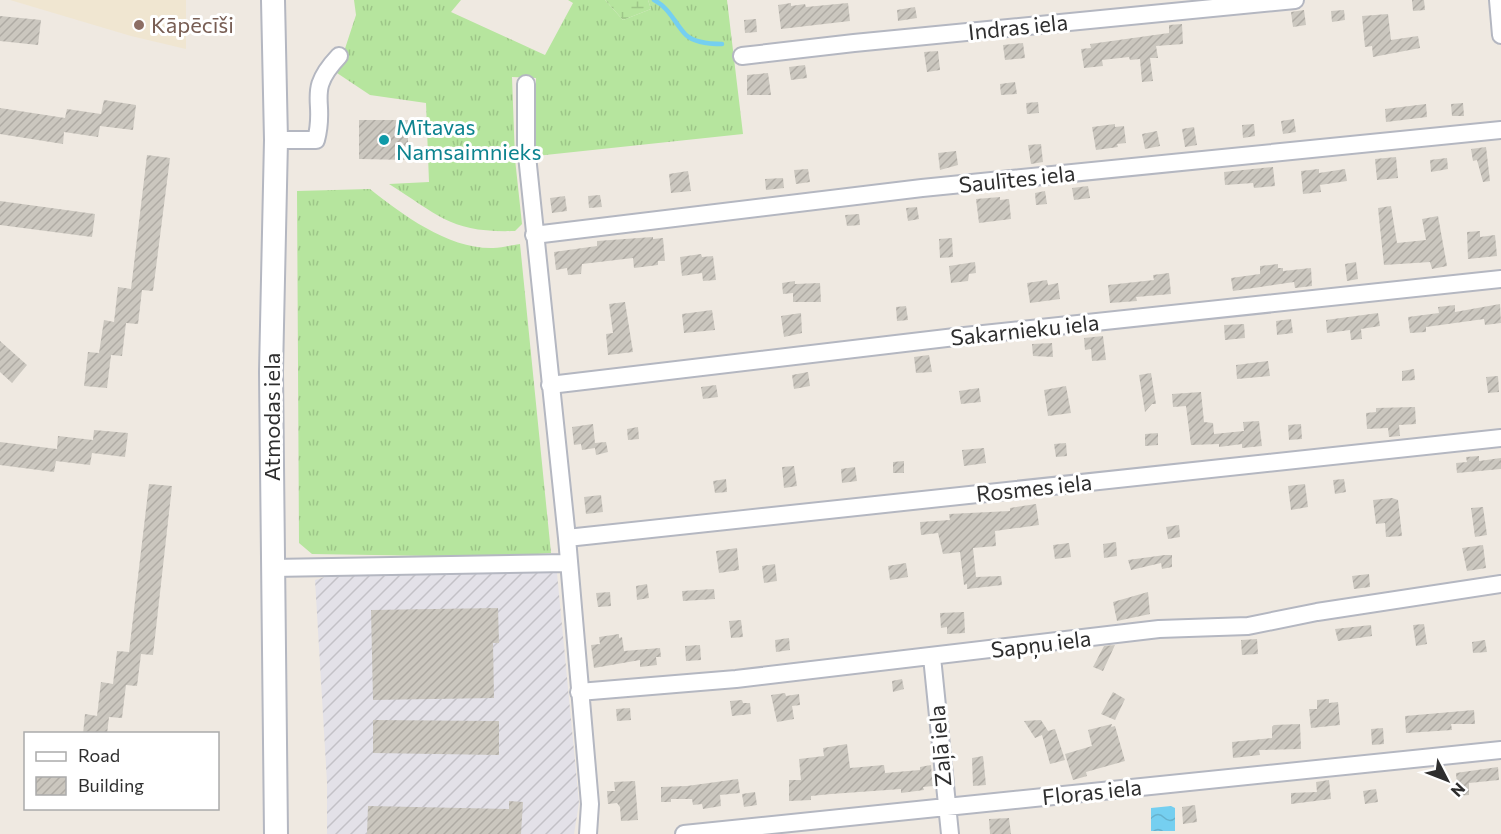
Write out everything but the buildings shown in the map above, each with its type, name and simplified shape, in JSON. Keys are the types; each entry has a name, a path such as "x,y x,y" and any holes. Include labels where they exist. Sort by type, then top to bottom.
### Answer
{"main road":[{"name":"Atmodas iela","path":"273,0 276,140 271,372 276,834"}],"street":[{"name":"Indras iela","path":"742,57 854,43 1295,0"},
{"path":"1498,0 1501,35"},
{"path":"276,140 316,140 319,80 339,56"},
{"path":"526,84 526,146 567,538 567,563 590,804 588,834"},
{"name":"Saulītes iela","path":"534,235 910,189 1501,130"},
{"name":"Sakarnieku iela","path":"550,385 955,337 1501,279"},
{"name":"Rosmes iela","path":"567,538 1501,438"},
{"path":"272,568 567,563"},
{"name":"Sapņu iela","path":"579,692 736,679 1159,629 1248,626 1317,612 1501,584"},
{"name":"Zaļā iela","path":"932,657 950,834"},
{"name":"Floras iela","path":"684,834 1501,750"}],"shaded area":[{"name":"Kāpēcīši","path":"10,0 186,0 186,49 131,36"},
{"path":"353,568 532,568 557,573 579,803 574,834 327,834 327,782 315,580"}],"green space":[{"path":"354,0 461,0 451,12 545,55 573,3 568,0 605,0 623,20 651,9 648,0 727,0 743,134 536,156 536,78 512,77 515,159 522,224 515,231 493,231 460,225 434,213 389,184 429,182 426,103 370,95 337,73 356,15"},
{"path":"605,0 648,0 651,9 623,20"},
{"path":"370,189 427,229 459,243 493,248 520,244 551,553 496,557 312,554 299,543 297,191"}],"water":[{"path":"1171,806 1175,808 1175,831 1151,831 1151,808"}],"waterway":[{"path":"654,0 664,7 690,38 722,44"}],"place":[{"name":"Kāpēcīši","path":"139,25"},
{"name":"Mītavas Namsaimnieks","path":"384,140"}]}
